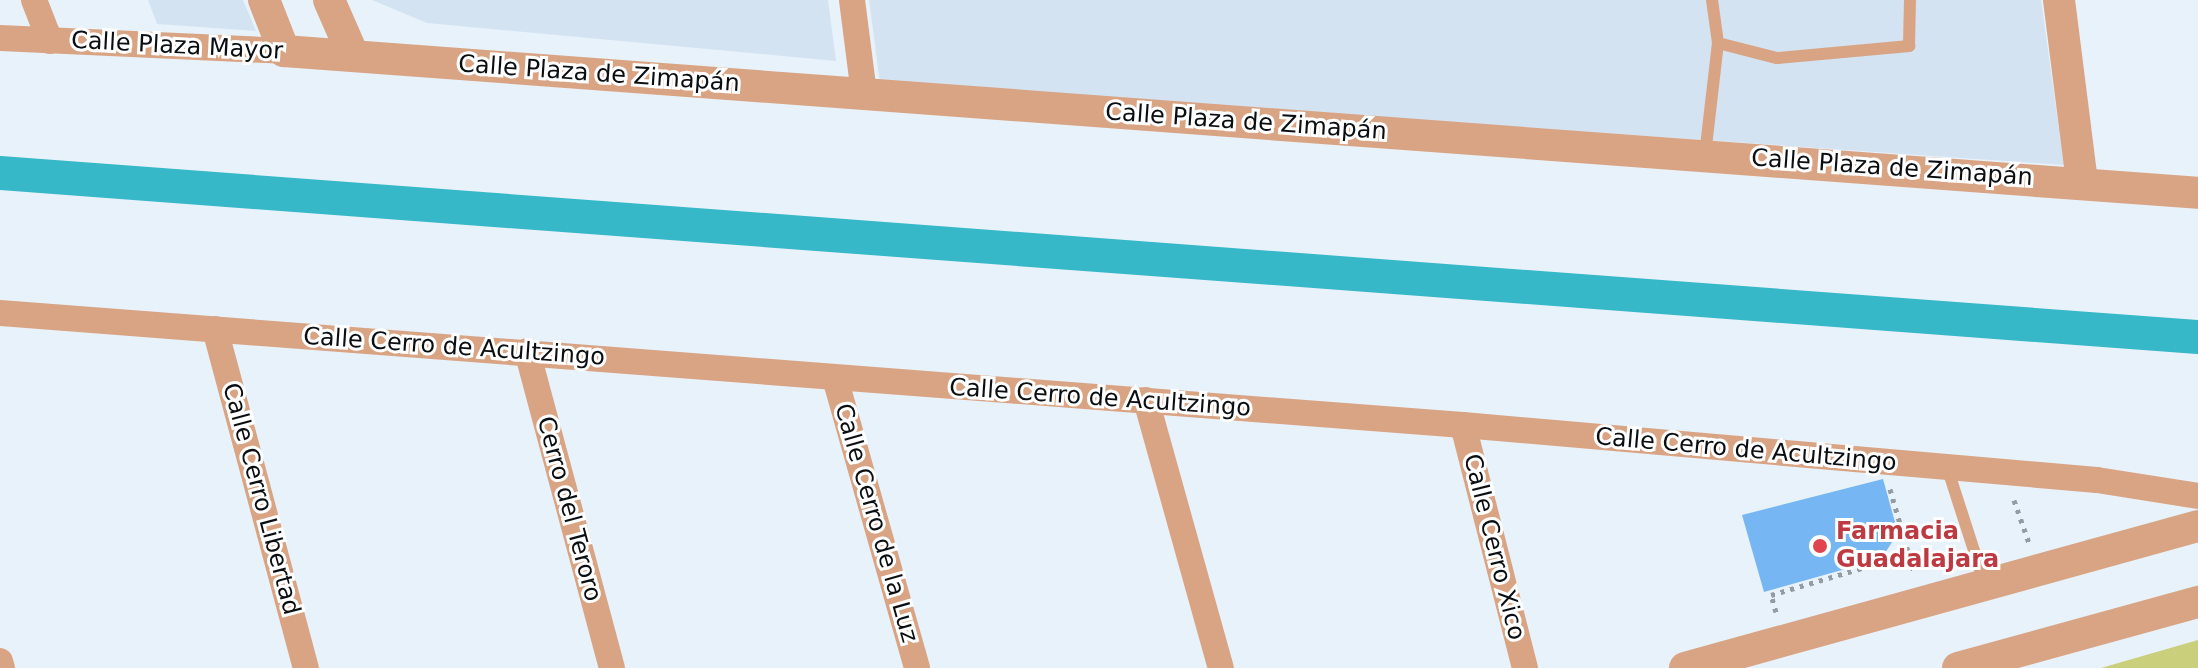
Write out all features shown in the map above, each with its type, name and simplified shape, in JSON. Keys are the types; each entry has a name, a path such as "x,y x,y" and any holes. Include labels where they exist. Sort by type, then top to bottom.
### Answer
{"street":[{"path":"34,0 50,41"},
{"path":"264,0 284,51"},
{"path":"329,0 353,55"},
{"path":"852,0 864,94"},
{"path":"2059,0 2082,182"},
{"name":"Calle Plaza Mayor","path":"0,38 353,55"},
{"name":"Calle Plaza de Zimapán","path":"353,55 2198,193"},
{"name":"Calle Cerro de Acultzingo","path":"0,313 1463,425 2005,472 2198,496"},
{"name":"Calle Cerro Libertad","path":"215,329 306,668"},
{"name":"Cerro del Teroro","path":"527,351 612,668"},
{"name":"Calle Cerro de la Luz","path":"835,378 917,668"},
{"path":"1146,400 1221,668"},
{"name":"Calle Cerro Xico","path":"1463,425 1525,668"},
{"path":"1685,668 1772,652 1922,602 2198,526"},
{"path":"1958,668 2198,602"},
{"path":"0,661 2,668"}],"lane":[{"path":"1705,155 1718,43 1712,0"},
{"path":"1718,43 1777,58 1909,46 1910,0"},
{"path":"1947,467 1985,585"}],"path":[{"path":"1882,461 1922,602"},
{"path":"2005,472 2037,570"},
{"path":"1772,652 1771,595 1909,554"}],"shaded area":[{"path":"148,0 243,0 256,31 157,24"},
{"path":"372,0 828,0 836,61 427,23"},
{"path":"869,0 2041,0 2064,165 880,83"}],"green space":[{"path":"2198,640 2198,668 2101,668"}],"building":[{"name":"Farmacia Guadalajara","path":"1883,479 1898,533 1881,559 1764,592 1742,515"}],"waterway":[{"path":"0,173 2198,337"}],"place":[{"name":"Farmacia Guadalajara","path":"1820,546"}]}
